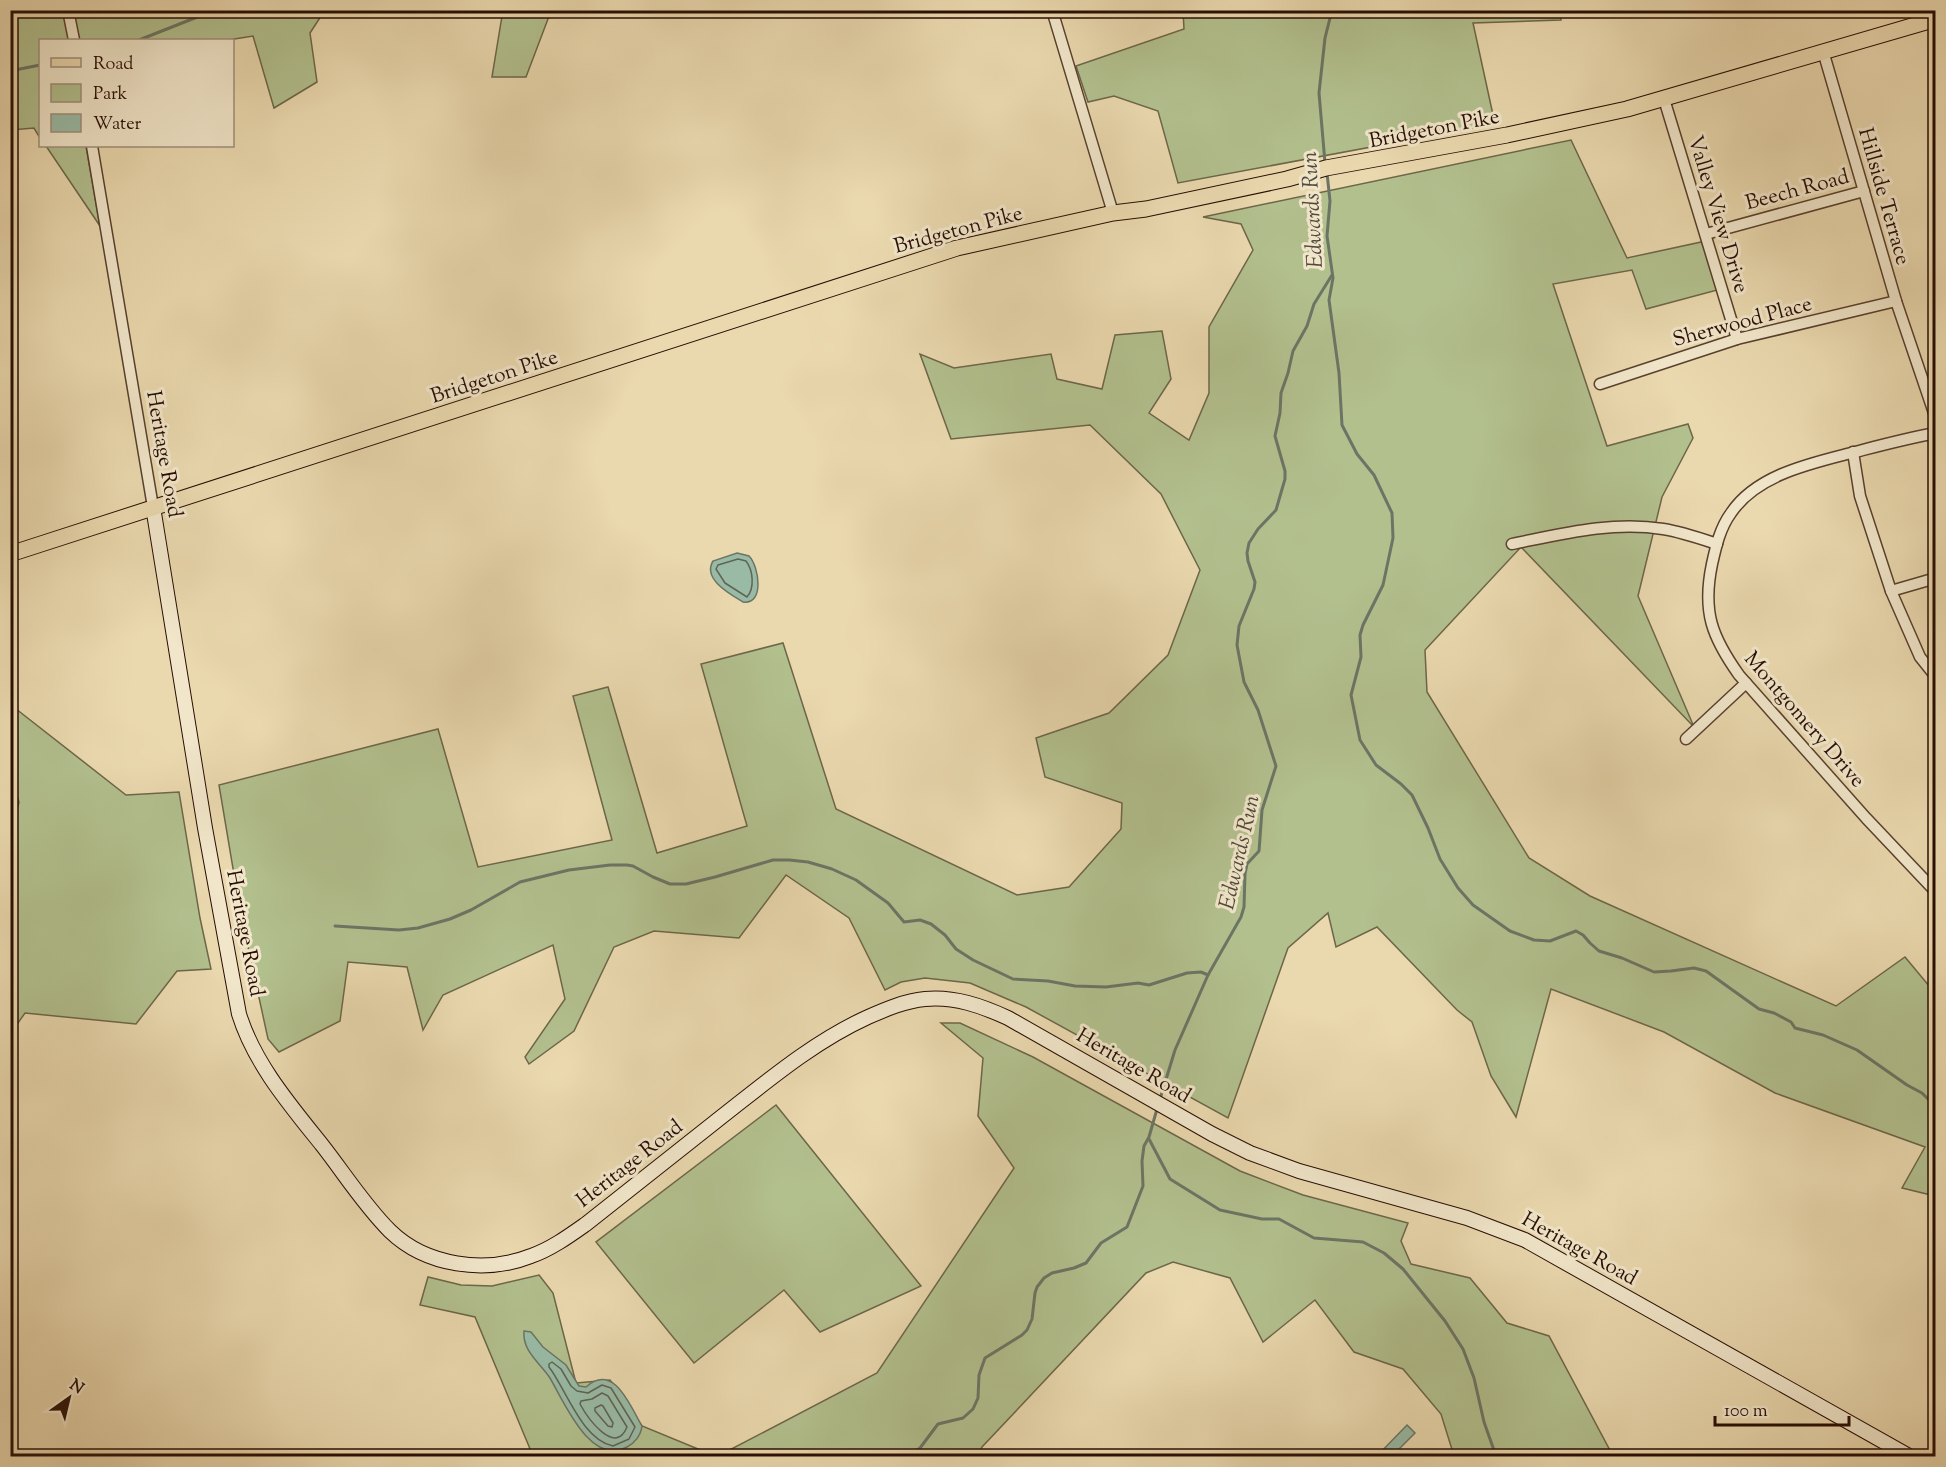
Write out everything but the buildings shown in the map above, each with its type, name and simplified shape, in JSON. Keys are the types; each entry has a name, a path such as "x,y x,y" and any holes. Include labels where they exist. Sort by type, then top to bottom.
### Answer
{"main road":[{"name":"Bridgeton Pike","path":"10,554 947,251 1113,213 1146,209 1326,168 1507,135 1664,99 1935,19"}],"street":[{"path":"68,10 74,39"},
{"path":"1052,10 1113,213"},
{"name":"Hillside Terrace","path":"1822,51 1896,301 1935,419"},
{"name":"Valley View Drive","path":"1664,99 1737,339"},
{"name":"Heritage Road","path":"92,147 205,828 243,1027 259,1059 308,1127 380,1219 411,1247 447,1261 484,1265 518,1261 545,1250 586,1224 783,1068 811,1049 856,1023 885,1010 914,1000 947,999 985,1008 1048,1040 1223,1140 1270,1161 1467,1218 1525,1240 1909,1456"},
{"name":"Beech Road","path":"1706,234 1864,191"},
{"name":"Sherwood Place","path":"1600,384 1737,339 1896,301"},
{"name":"Montgomery Drive","path":"1935,433 1808,464 1771,479 1753,491 1731,512 1722,529 1708,587 1708,608 1722,651 1746,683 1935,892"},
{"path":"1853,452 1860,496 1891,591 1920,657 1935,677"},
{"path":"1512,544 1616,526 1665,529 1717,544"},
{"path":"1891,591 1935,578"},
{"path":"1686,739 1746,683"}],"green space":[{"path":"15,11 329,11 323,13 310,33 317,82 274,108 253,36 234,39 39,39 39,136 34,128 11,130 10,38 14,31"},
{"path":"499,11 551,11 526,77 492,77 502,16"},
{"path":"1183,11 1560,11 1561,20 1473,23 1495,124 1178,183 1158,111 1114,96 1088,102 1076,66 1184,29"},
{"path":"1571,140 1627,258 1706,241 1721,289 1646,309 1632,270 1553,284 1607,446 1688,424 1693,438 1662,497 1638,596 1694,727 1521,547 1425,650 1427,692 1529,858 1590,896 1836,1006 1905,957 1935,993 1935,1196 1902,1188 1925,1147 1775,1093 1664,1032 1551,989 1516,1117 1491,1076 1472,1022 1457,1010 1377,927 1336,947 1328,913 1288,948 1228,1118 1026,1007 970,983 925,978 901,982 885,990 849,918 786,875 739,938 654,931 614,947 574,1031 529,1064 525,1057 565,999 553,945 443,995 423,1030 407,967 348,962 340,1021 279,1052 268,1039 240,910 219,785 438,729 478,867 612,840 573,696 608,687 657,853 747,826 701,664 783,643 836,809 1017,895 1069,887 1121,829 1122,803 1045,777 1036,738 1109,713 1168,655 1200,570 1161,494 1090,425 951,439 920,354 954,368 1051,354 1057,379 1102,389 1115,335 1162,331 1171,379 1149,413 1189,440 1209,393 1209,327 1253,250 1241,224 1203,217"},
{"path":"47,147 86,147 100,226"},
{"path":"11,705 126,795 179,792 211,969 177,971 136,1024 25,1013 11,1033 10,830 13,829 19,802 11,777"},
{"path":"941,1023 960,1023 1033,1057 1240,1171 1303,1195 1408,1223 1401,1241 1411,1264 1470,1278 1507,1323 1549,1336 1613,1456 1454,1456 1441,1414 1403,1369 1354,1352 1315,1300 1263,1342 1230,1278 1173,1262 1146,1273 982,1447 978,1456 718,1456 877,1373 1014,1168 978,1116 983,1058"},
{"path":"776,1105 921,1286 820,1332 784,1290 694,1363 596,1242"},
{"path":"539,1275 553,1293 576,1383 610,1380 642,1426 715,1456 533,1456 475,1317 420,1305 428,1277 461,1285 492,1286"}],"water":[{"path":"737,553 749,556 755,568 757,591 755,597 750,601 743,602 725,590 711,574 713,561"},
{"path":"524,1331 531,1332 543,1347 566,1365 579,1386 586,1387 596,1381 605,1380 613,1383 626,1398 642,1426 635,1441 627,1447 614,1451 602,1448 591,1440 580,1429 550,1378 529,1351"},
{"path":"1407,1425 1415,1433 1392,1456 1377,1456"}],"waterway":[{"path":"142,39 215,10"},
{"name":"Edwards Run","path":"1325,163 1319,93 1325,38 1332,10"},
{"path":"10,71 39,65"},
{"path":"1327,173 1330,201 1327,236 1333,278 1329,300 1339,373 1342,425 1357,454 1374,475 1392,513 1393,538 1383,585 1360,635 1361,657 1351,695 1360,740 1376,765 1412,795 1440,859 1458,888 1473,905 1510,931 1534,940 1550,941 1576,931 1599,951 1654,972 1694,968 1706,971 1759,1009 1774,1013 1791,1022 1795,1028 1823,1035 1857,1050 1922,1093 1936,1111"},
{"name":"Edwards Run","path":"1160,1099 1175,1050 1208,975 1241,917 1244,907 1247,864 1259,851 1262,810 1276,766 1258,710 1244,682 1237,645 1239,626 1255,582 1247,553 1249,543 1258,529 1276,510 1285,479 1285,471 1275,436 1281,393 1293,351 1307,326 1314,304 1332,275"},
{"path":"335,926 399,930 418,928 471,910 520,882 569,870 627,865 670,884 686,884 773,860 789,860 808,862 832,869 856,880 888,903 904,922 920,920 931,924 945,935 956,949 973,960 1013,979 1106,987 1138,983 1149,985 1187,973 1201,972 1208,975"},
{"name":"Edwards Run","path":"907,1456 920,1448 938,1424 963,1418 973,1409 978,1398 979,1375 985,1358 1027,1330 1032,1319 1035,1293 1044,1278 1052,1273 1086,1263 1101,1243 1127,1227 1143,1186 1144,1146 1157,1109"},
{"path":"1149,1139 1170,1179 1220,1210 1262,1219 1279,1219 1314,1238 1363,1242 1384,1253 1403,1269 1445,1321 1463,1349 1474,1378 1484,1422 1496,1456"}]}
